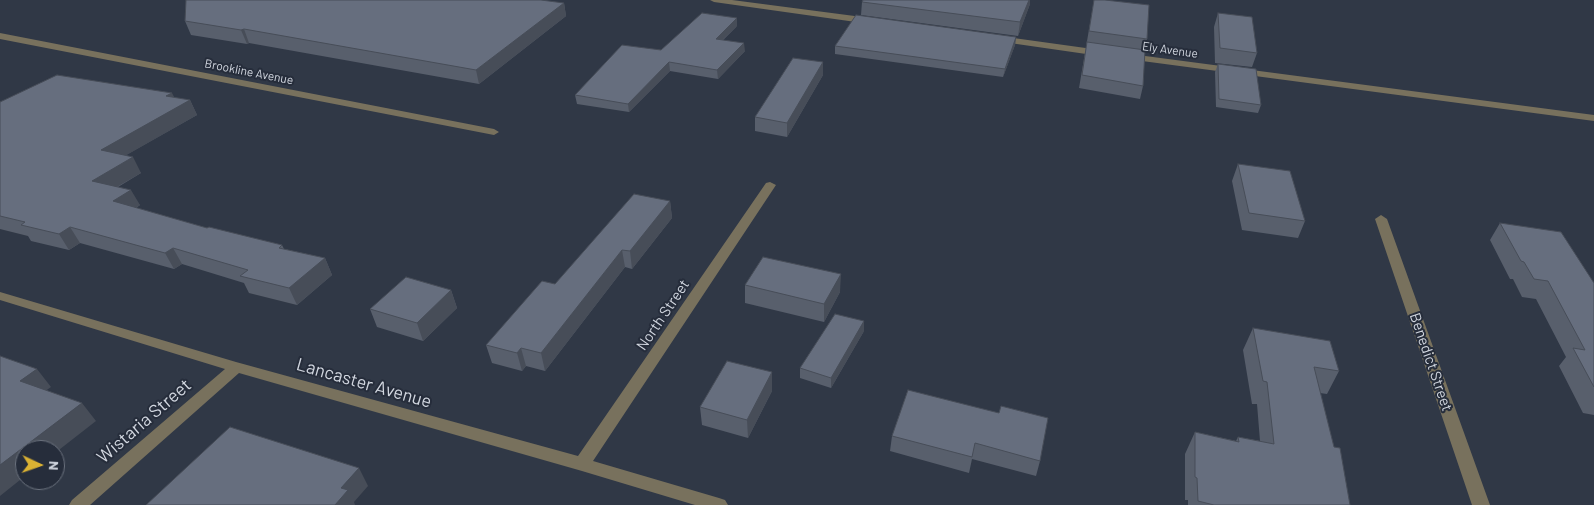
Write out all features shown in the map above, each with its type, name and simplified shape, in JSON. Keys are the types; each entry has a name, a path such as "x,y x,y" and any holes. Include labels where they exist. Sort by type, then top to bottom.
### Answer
{"street":[{"path":"714,0 801,9 878,22"},
{"name":"Brookline Avenue","path":"0,36 494,132"},
{"name":"Ely Avenue","path":"986,37 1594,118"},
{"name":"North Street","path":"582,464 770,185"},
{"name":"Benedict Street","path":"1381,219 1481,505"},
{"name":"Lancaster Avenue","path":"0,296 236,367 582,464 719,505"},
{"name":"Wistaria Street","path":"78,505 236,367"}],"building":[{"path":"186,0 541,0 564,3 476,70 244,29 185,21"},
{"path":"863,0 1029,0 1020,22 862,2"},
{"path":"1094,0 1149,5 1147,39 1089,31"},
{"path":"702,13 737,18 716,39 744,43 717,70 669,62 628,104 575,95 622,45 661,50"},
{"path":"1218,13 1252,17 1257,53 1220,48"},
{"path":"856,15 1016,37 1005,69 835,46"},
{"path":"1087,42 1145,50 1143,86 1082,75"},
{"path":"793,58 823,62 787,123 755,117"},
{"path":"1218,64 1256,69 1261,105 1219,99"},
{"path":"57,75 172,93 166,96 190,100 101,150 133,157 92,181 131,190 113,201 207,228 282,245 279,248 325,258 289,288 240,276 248,270 173,248 165,253 70,227 59,234 21,225 25,222 0,216 0,102"},
{"path":"1238,164 1290,171 1305,221 1249,213"},
{"path":"634,194 670,201 630,251 622,250 541,353 521,348 517,353 486,345 542,281 555,284"},
{"path":"1500,223 1561,232 1594,283 1594,387 1573,348 1585,350 1548,281 1534,279 1524,262 1521,261"},
{"path":"763,257 841,274 824,304 745,285"},
{"path":"406,277 451,290 417,323 370,309"},
{"path":"835,314 864,321 831,378 800,368"},
{"path":"1253,328 1330,341 1339,371 1314,367 1334,447 1340,448 1350,505 1214,505 1198,501 1197,478 1195,477 1195,432 1239,442 1238,437 1274,444 1267,382 1263,381"},
{"path":"0,356 37,369 20,381 82,403 33,440 15,440 15,454 0,465"},
{"path":"727,361 772,372 747,420 700,407"},
{"path":"908,390 999,413 1001,406 1048,418 1040,461 975,443 972,457 892,436"},
{"path":"230,427 359,468 341,488 348,490 335,505 146,505"}]}
